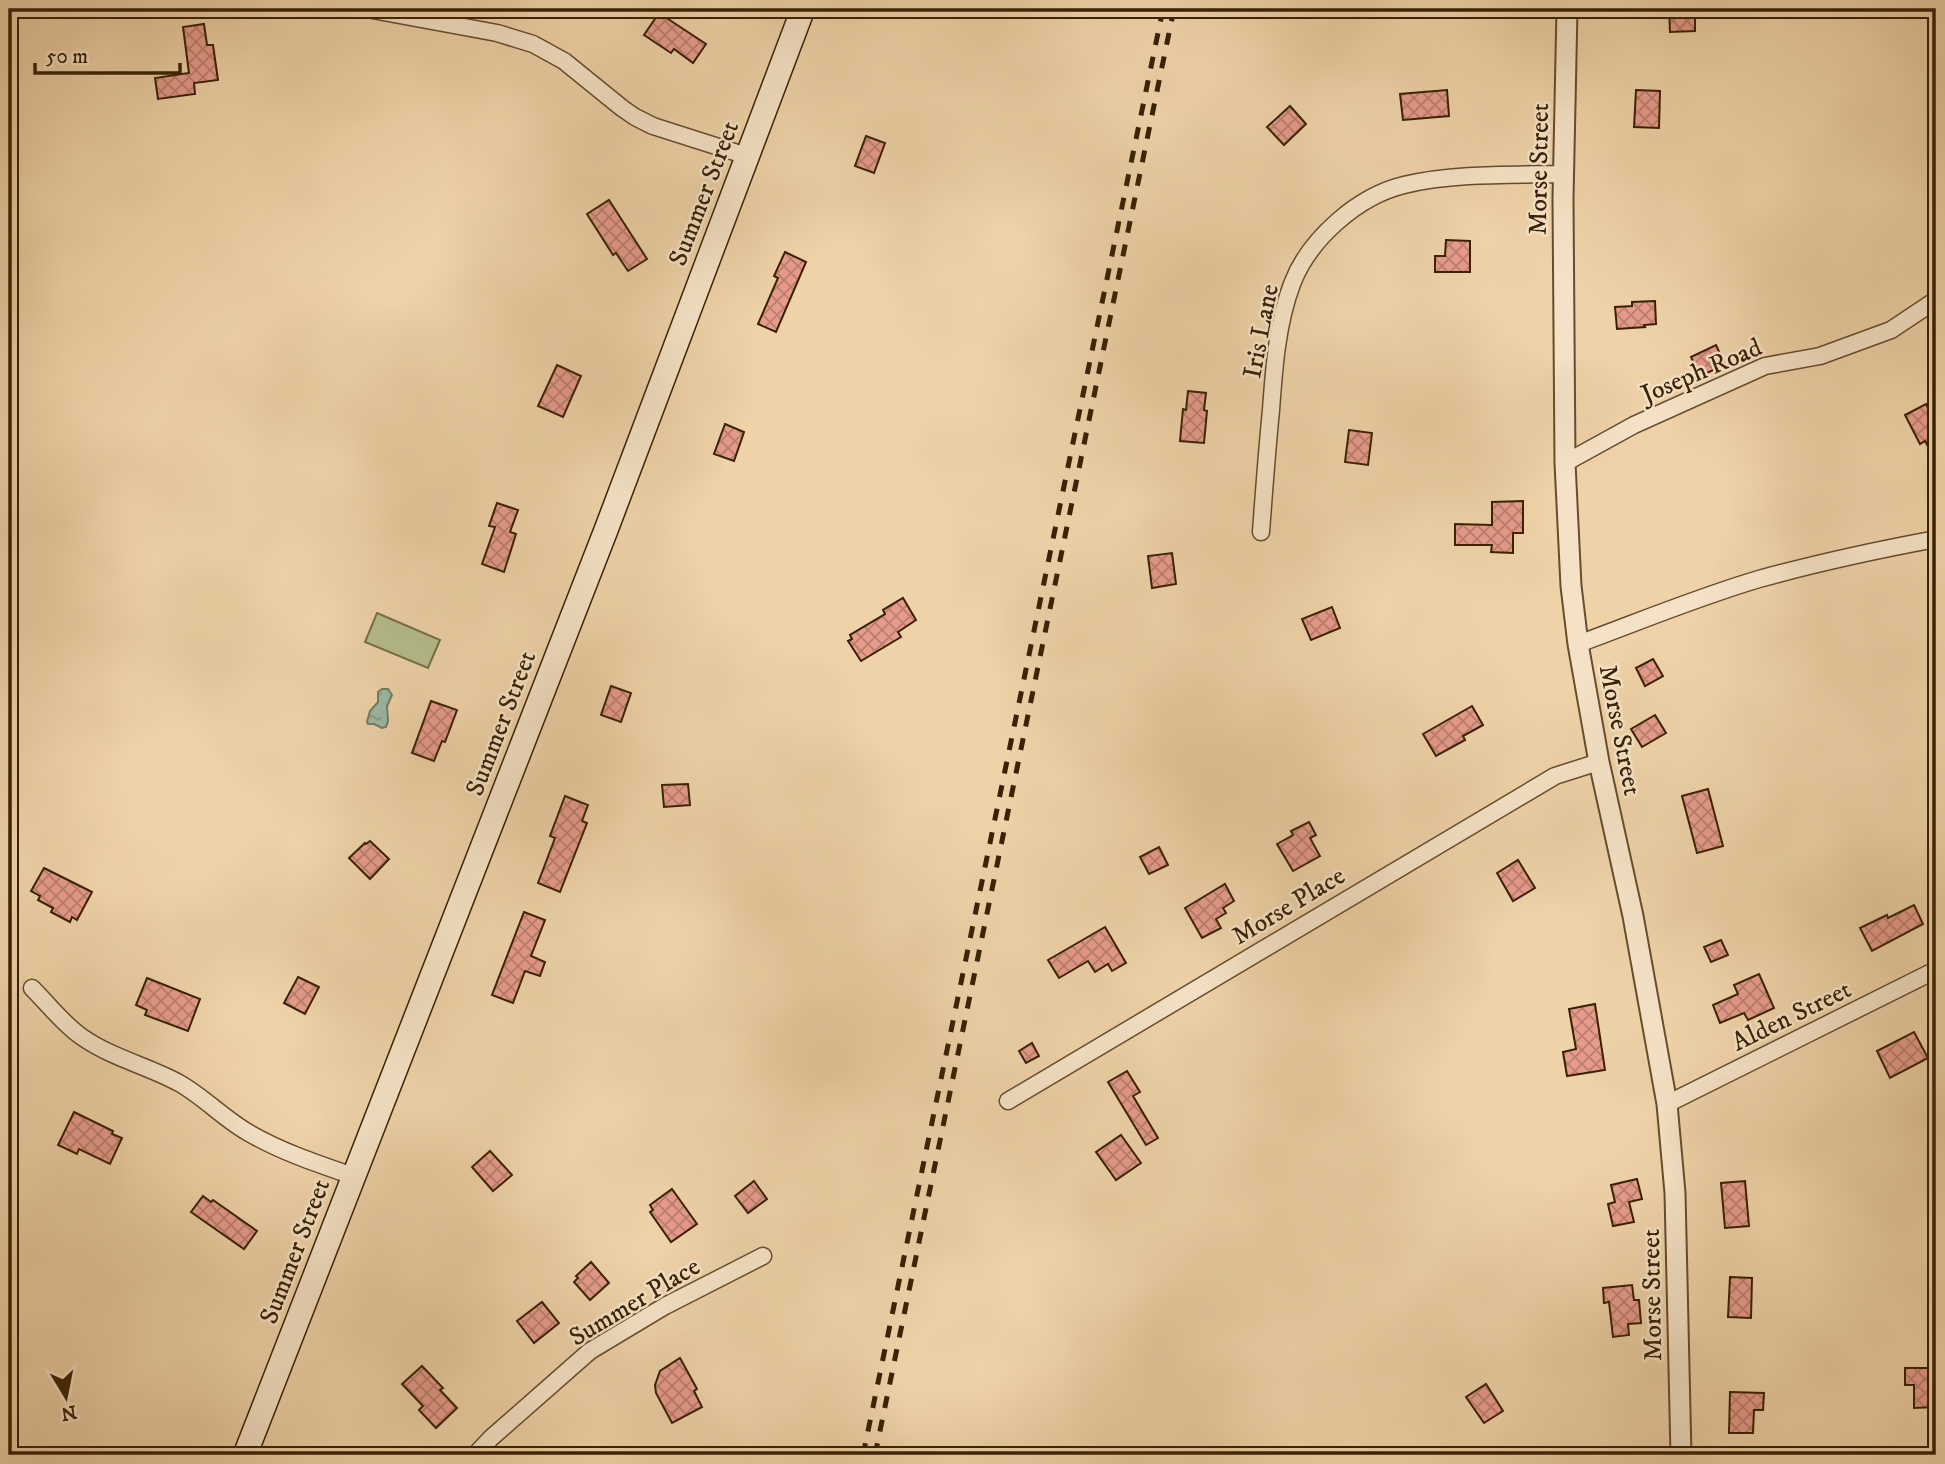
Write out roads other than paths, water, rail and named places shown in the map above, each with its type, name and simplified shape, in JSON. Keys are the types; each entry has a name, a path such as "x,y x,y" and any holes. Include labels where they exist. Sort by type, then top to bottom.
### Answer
{"main road":[{"name":"Summer Street","path":"246,1455 606,530 803,9"}],"street":[{"path":"367,9 497,33 533,44 564,61 635,117 653,126 747,156"},
{"name":"Morse Street","path":"1567,9 1563,174 1565,463 1571,586 1598,762 1633,916 1667,1104 1675,1193 1681,1455"},
{"name":"Iris Lane","path":"1261,532 1280,333 1293,282 1320,239 1347,214 1374,197 1403,185 1439,179 1563,174"},
{"name":"Joseph Road","path":"1565,463 1634,425 1765,366 1820,356 1891,331 1936,300"},
{"path":"1578,644 1758,580 1936,539"},
{"name":"Morse Place","path":"1007,1101 1555,776 1598,762"},
{"name":"Alden Street","path":"1667,1104 1936,970"},
{"path":"33,988 62,1021 113,1055 178,1083 200,1096 247,1132 274,1147 353,1176"},
{"name":"Summer Place","path":"475,1455 590,1351 687,1294 763,1256"}],"water":[{"path":"388,689 392,695 387,706 388,721 386,727 382,728 367,722 370,711 378,702 378,692"}],"railway":[{"path":"863,1455 1163,9"},
{"path":"875,1455 1174,9"}]}
